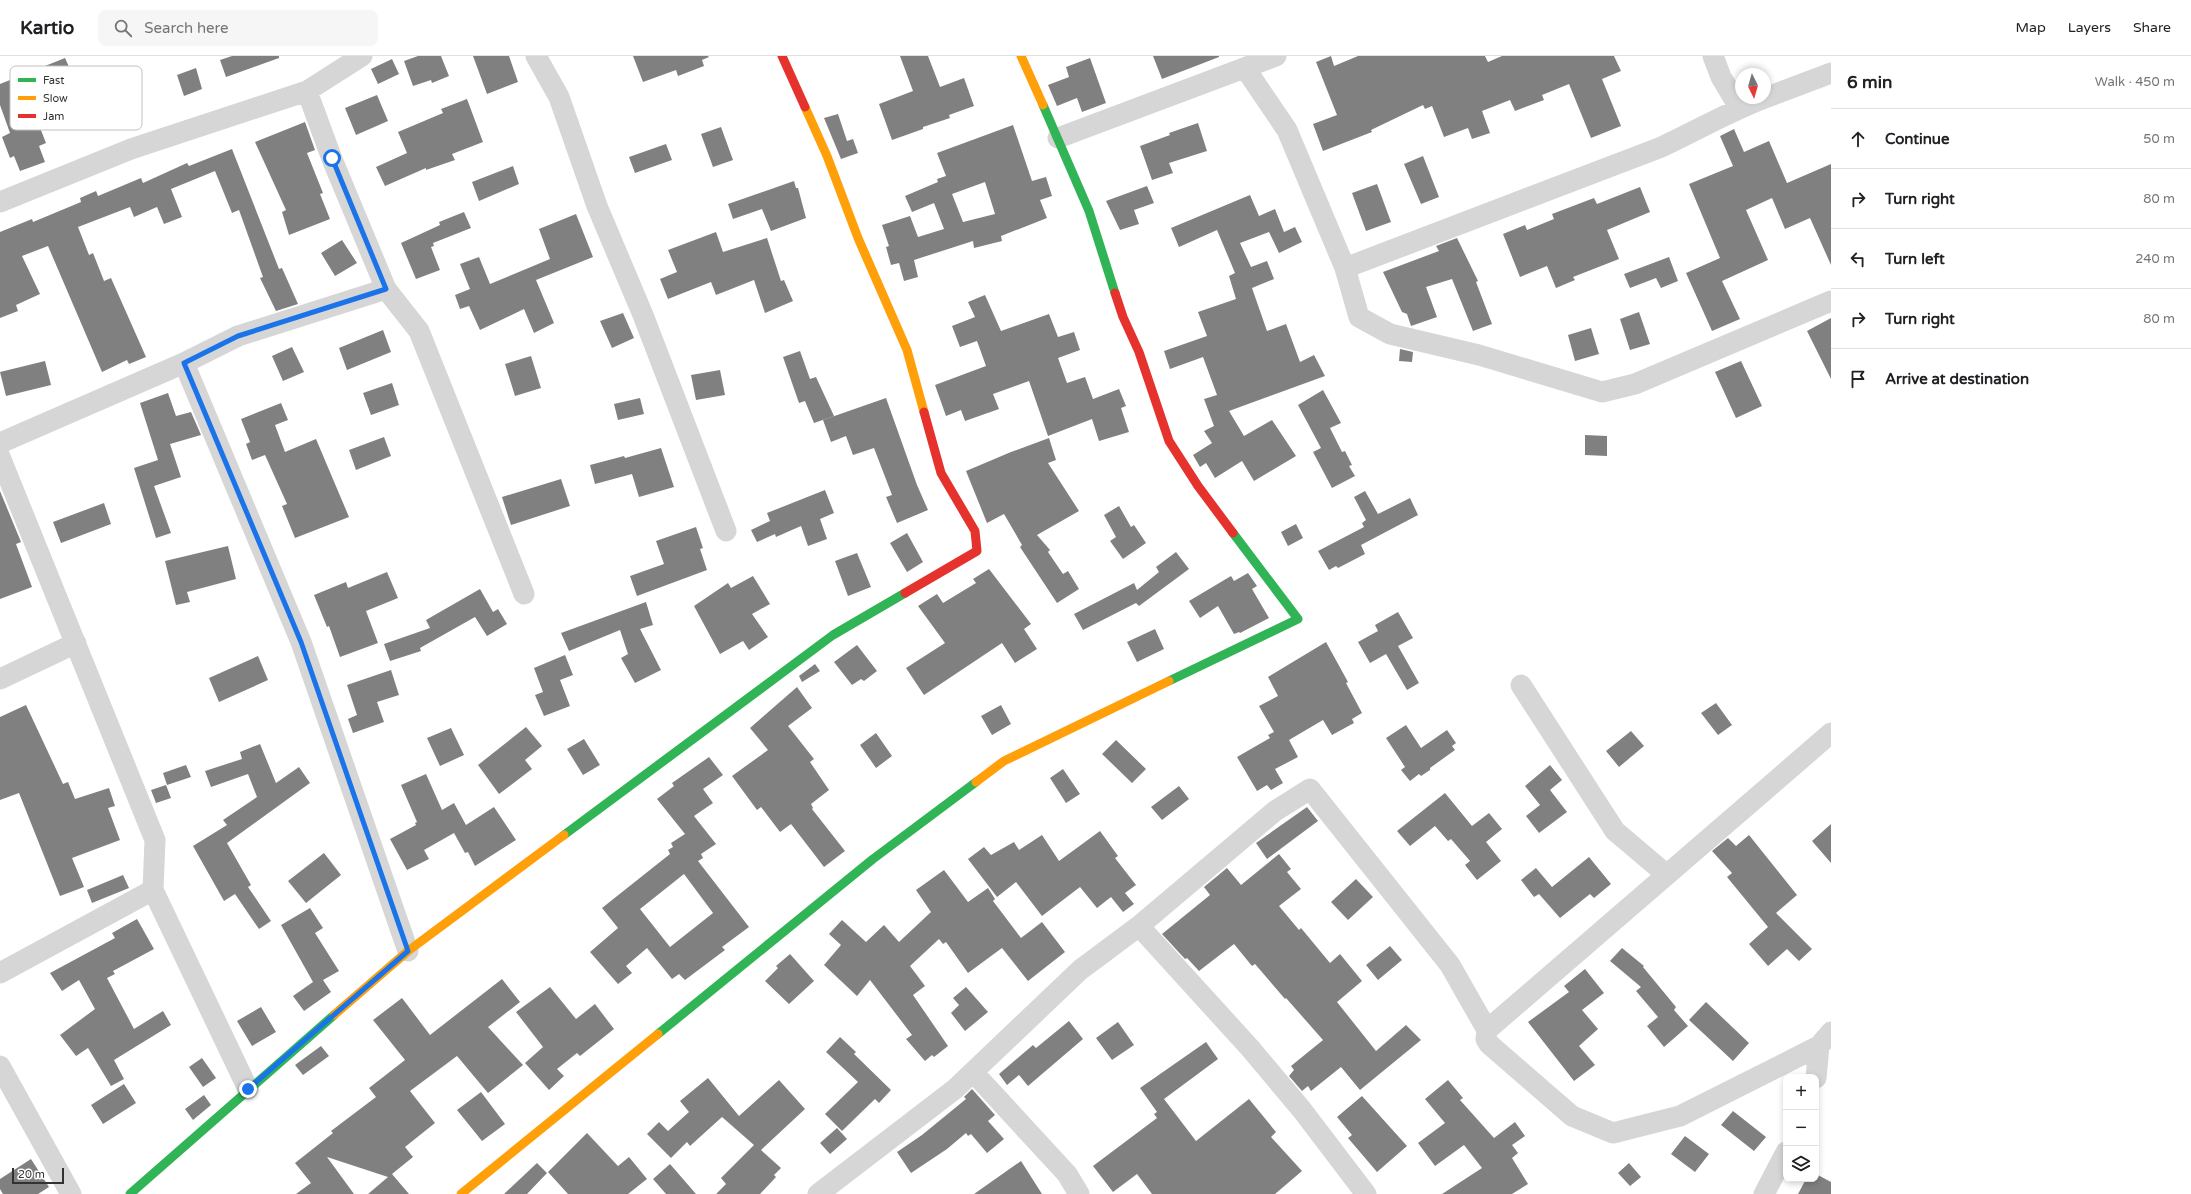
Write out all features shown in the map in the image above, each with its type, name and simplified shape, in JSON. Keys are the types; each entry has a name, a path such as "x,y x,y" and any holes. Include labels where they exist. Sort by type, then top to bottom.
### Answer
{"street":[{"path":"0,202 131,149 307,91 362,56"},
{"path":"536,56 559,97 597,206 643,315 726,531"},
{"path":"130,1194 248,1089 408,951 833,635 977,551 975,531 940,473 906,350 858,238 827,156 782,56"},
{"path":"461,1194 873,859 1004,761 1298,619 1198,486 1169,441 1139,352 1123,317 1089,211 1058,138 1020,56"},
{"path":"1058,138 1276,56"},
{"path":"1713,56 1721,77 1740,108"},
{"path":"1245,68 1287,130 1345,268 1359,316 1390,334 1479,355 1602,392 1635,384 1831,301"},
{"path":"1771,96 1831,73"},
{"path":"307,91 332,158 386,289 418,331 524,594"},
{"path":"1345,268 1659,148 1750,104"},
{"path":"0,443 184,363 238,336 386,289"},
{"path":"184,363 301,642 408,951"},
{"path":"0,457 155,840 153,890 248,1089"},
{"path":"0,679 76,643"},
{"path":"1521,685 1615,831 1667,875"},
{"path":"1487,1030 1831,733"},
{"path":"818,1194 955,1089 1080,970 1139,926 1275,811 1310,789 1450,965 1487,1030 1486,1039 1488,1044 1572,1116 1613,1133 1680,1116 1825,1039"},
{"path":"0,973 153,890"},
{"path":"1139,926 1255,1054 1302,1110 1366,1194"},
{"path":"1817,1074 1825,1039"},
{"path":"0,1066 71,1194"},
{"path":"973,1072 1067,1174 1080,1194"},
{"path":"1764,1194 1783,1158"}],"building":[{"path":"232,56 279,56 279,58 226,77 220,60"},
{"path":"418,56 441,56 449,76 432,83 431,80 413,86 404,61"},
{"path":"473,56 509,56 518,82 487,94"},
{"path":"633,56 709,57 702,60 704,66 678,76 676,70 643,82"},
{"path":"900,56 928,56 940,87 964,78 974,106 949,115 950,118 892,140 879,104 913,91"},
{"path":"1153,56 1219,56 1219,57 1162,79"},
{"path":"1331,56 1334,66 1358,56 1485,56 1488,62 1502,56 1614,56 1621,71 1602,79 1621,126 1591,138 1569,84 1542,95 1544,100 1515,111 1510,100 1482,111 1490,133 1472,139 1468,128 1444,137 1432,106 1425,109 1423,105 1371,130 1372,132 1323,151 1313,124 1337,115 1316,62"},
{"path":"65,58 69,66 45,66"},
{"path":"1090,58 1106,103 1082,112 1077,98 1057,106 1048,85 1069,77 1066,67"},
{"path":"392,59 399,74 378,84 371,69"},
{"path":"196,68 202,89 184,96 177,75"},
{"path":"10,80 10,130 41,130 46,143 39,146 45,162 20,171 14,156 10,158 2,137 10,133 0,105 0,84"},
{"path":"377,95 388,121 356,135 345,108"},
{"path":"467,99 483,142 452,154 455,160 426,170 426,168 385,186 376,167 407,153 398,132 443,113 441,109"},
{"path":"838,114 847,141 853,139 858,153 841,159 824,118"},
{"path":"305,122 315,150 307,153 323,193 320,194 330,219 289,235 282,212 286,210 255,142"},
{"path":"1198,123 1207,151 1169,163 1173,173 1152,180 1140,146 1170,135 1169,133"},
{"path":"1013,125 1032,181 1046,177 1052,196 1040,200 1047,218 1001,236 1002,241 974,248 973,241 914,260 918,277 904,281 899,263 891,265 886,247 889,246 882,225 910,216 918,237 944,229 934,203 912,212 905,196 938,182 937,179 946,176 937,153","holes":["985,182 995,214 963,222 952,194"]},
{"path":"721,127 733,160 713,167 701,134"},
{"path":"1734,129 1744,152 1769,141 1787,183 1831,164 1831,265 1810,218 1785,229 1772,198 1746,210 1768,260 1722,281 1740,319 1712,331 1686,273 1720,258 1689,184 1733,166 1720,136"},
{"path":"666,144 672,160 635,173 629,157"},
{"path":"232,149 279,269 282,268 298,304 276,311 260,278 263,277 239,210 232,213 215,171 171,189 182,217 164,224 157,207 134,217 130,207 78,227 89,255 93,253 104,281 111,278 146,357 129,364 127,360 102,372 48,246 22,256 40,294 16,305 18,311 0,318 0,232 32,219 33,222 81,202 80,198 96,191 98,196 141,178 143,183 187,163 189,166"},
{"path":"1423,156 1439,197 1421,204 1404,164"},
{"path":"513,166 519,184 479,201 472,182"},
{"path":"794,181 796,188 798,188 806,218 771,231 762,209 733,219 728,204"},
{"path":"1377,184 1391,222 1366,231 1352,193"},
{"path":"1147,186 1154,203 1134,210 1139,224 1120,230 1106,201"},
{"path":"1640,187 1650,212 1607,230 1619,259 1573,277 1575,280 1556,288 1547,266 1520,277 1503,234 1525,225 1527,230 1554,219 1552,214 1594,198 1597,204"},
{"path":"1250,195 1259,216 1275,209 1284,232 1295,227 1302,242 1279,253 1269,232 1240,243 1251,267 1267,261 1274,279 1252,288 1267,331 1286,324 1300,362 1314,355 1325,376 1229,411 1244,436 1272,420 1296,456 1254,481 1242,461 1215,478 1206,463 1200,467 1193,455 1212,443 1204,431 1214,426 1204,399 1217,395 1203,357 1170,369 1164,351 1207,336 1198,312 1236,299 1229,276 1235,273 1217,230 1179,247 1171,228"},
{"path":"464,212 471,228 433,243 434,246 431,247 440,270 416,279 401,243 440,225 439,222"},
{"path":"576,214 593,257 536,280 554,323 534,333 524,309 480,330 469,306 460,309 455,295 470,289 460,264 479,257 490,284 550,259 539,229"},
{"path":"716,232 723,252 767,238 781,281 784,280 793,301 765,313 754,280 716,295 711,282 668,299 660,279 677,272 668,250"},
{"path":"1457,238 1478,281 1476,282 1492,324 1473,331 1452,279 1426,287 1437,317 1411,326 1407,314 1402,312 1383,272 1439,251 1436,246"},
{"path":"342,240 357,263 335,276 321,253"},
{"path":"1669,257 1678,281 1661,288 1656,278 1630,288 1624,274"},
{"path":"985,295 1001,331 1049,314 1058,337 1074,332 1080,350 1058,358 1067,383 1085,377 1093,399 1119,389 1126,406 1121,408 1129,432 1099,441 1092,419 1048,436 1029,381 993,394 999,409 965,421 961,410 946,416 935,385 986,366 977,341 960,347 952,326 975,317 968,302"},
{"path":"1639,312 1650,344 1630,350 1620,319"},
{"path":"623,313 634,338 612,348 600,321"},
{"path":"1831,318 1831,379 1807,331"},
{"path":"1591,328 1599,354 1575,361 1568,335"},
{"path":"383,330 391,352 347,370 339,348"},
{"path":"292,347 304,372 283,381 272,356"},
{"path":"1400,349 1413,352 1412,362 1399,361"},
{"path":"800,351 810,379 816,377 834,416 814,423 805,401 799,403 783,357"},
{"path":"531,356 541,388 515,396 505,364"},
{"path":"45,361 51,385 6,396 0,372"},
{"path":"1741,361 1762,406 1736,418 1715,372"},
{"path":"720,370 725,395 696,400 691,375"},
{"path":"392,383 399,405 371,415 363,393"},
{"path":"1323,390 1341,423 1330,428 1342,452 1345,451 1352,465 1349,466 1355,476 1332,488 1313,452 1321,448 1298,405"},
{"path":"168,393 176,416 191,412 201,435 170,444 181,477 154,486 171,533 156,538 134,468 158,460 140,403"},
{"path":"640,398 644,414 618,420 614,404"},
{"path":"886,398 917,485 928,510 897,523 886,497 892,495 874,448 853,455 846,436 831,442 823,420"},
{"path":"281,403 288,420 275,425 285,452 316,439 349,517 295,538 282,506 287,504 265,455 252,460 246,444 250,442 241,419"},
{"path":"1585,435 1607,436 1607,456 1585,455"},
{"path":"384,437 391,456 356,470 349,450"},
{"path":"1049,438 1056,460 1048,463 1079,511 1037,535 1050,550 1048,552 1063,574 1068,571 1079,589 1057,603 1020,547 1022,545 1004,514 987,523 966,471"},
{"path":"661,448 674,487 639,497 632,474 595,484 590,465 624,456 625,458"},
{"path":"561,479 570,506 511,525 502,497"},
{"path":"825,490 834,513 820,519 827,539 808,546 801,526 776,537 775,534 757,542 751,530 770,521 767,513"},
{"path":"0,491 21,542 16,544 32,587 0,599"},
{"path":"1365,491 1378,514 1410,498 1418,515 1361,545 1365,554 1338,568 1336,566 1329,570 1318,551 1364,527 1362,523 1366,520 1354,497"},
{"path":"104,503 111,524 61,543 53,522"},
{"path":"1119,506 1131,527 1134,525 1146,543 1123,559 1110,541 1116,537 1104,515"},
{"path":"1296,524 1303,538 1288,546 1281,532"},
{"path":"696,527 703,548 700,549 707,570 637,596 630,576 664,564 656,541"},
{"path":"907,533 923,562 907,572 890,543"},
{"path":"228,546 236,579 187,592 190,602 176,605 165,561"},
{"path":"1176,552 1189,569 1139,606 1136,603 1083,630 1074,614 1134,583 1137,590 1159,572 1156,567"},
{"path":"857,553 871,587 848,596 835,561"},
{"path":"989,569 1031,624 1024,629 1037,649 1015,663 1002,643 924,695 906,668 945,643 918,606 937,594 943,603 976,583 973,579"},
{"path":"387,572 398,598 366,611 378,643 340,657 329,626 327,627 314,595 346,582 348,588"},
{"path":"1248,573 1257,586 1252,589 1269,618 1240,633 1234,634 1218,606 1200,618 1189,601 1231,576 1234,581"},
{"path":"753,576 770,604 752,614 768,637 749,650 743,641 720,654 694,606 728,583 731,588"},
{"path":"480,589 493,612 498,609 507,624 487,636 475,617 420,648 421,651 390,661 384,644 430,628 426,620"},
{"path":"646,602 653,625 640,629 661,670 635,683 621,658 628,654 620,630 569,651 561,633"},
{"path":"1398,612 1413,638 1398,646 1419,683 1407,690 1386,654 1370,663 1358,642 1378,631 1375,625"},
{"path":"1155,629 1164,649 1137,662 1127,642"},
{"path":"1326,642 1348,682 1346,683 1362,713 1352,719 1354,723 1332,735 1323,720 1289,740 1298,757 1275,769 1283,783 1271,790 1267,785 1257,791 1237,757 1270,738 1268,735 1274,732 1259,706 1278,696 1268,677"},
{"path":"857,645 877,671 864,681 861,679 852,685 834,662"},
{"path":"565,655 573,675 560,680 570,706 544,716 535,695 543,692 534,668"},
{"path":"258,656 268,680 219,702 209,678"},
{"path":"815,664 820,671 802,682 799,676"},
{"path":"391,670 399,695 377,702 384,722 353,733 348,719 357,715 347,685"},
{"path":"797,687 812,708 788,726 814,759 810,762 829,790 811,804 812,809 845,851 824,867 791,824 780,832 761,807 757,810 732,776 768,750 750,728"},
{"path":"1716,703 1732,725 1718,735 1701,713"},
{"path":"26,705 63,784 68,782 75,799 109,788 115,806 108,808 120,840 72,858 84,887 60,896 19,793 0,800 0,717"},
{"path":"1001,705 1011,724 992,735 981,716"},
{"path":"1406,725 1421,748 1447,730 1456,743 1452,746 1455,750 1430,768 1430,770 1421,776 1419,774 1410,781 1401,770 1405,767 1386,738"},
{"path":"526,727 542,746 525,760 532,769 499,794 478,765"},
{"path":"451,728 464,755 440,766 427,738"},
{"path":"1631,731 1644,746 1619,767 1606,751"},
{"path":"876,733 892,756 876,768 860,745"},
{"path":"584,739 600,765 583,775 567,749"},
{"path":"1116,740 1146,769 1132,783 1102,754"},
{"path":"260,744 276,783 299,767 310,783 227,843 251,885 248,887 271,921 259,929 235,894 224,901 193,846 227,825 223,820 257,797 248,774 211,787 205,771 242,759 240,752"},
{"path":"709,757 723,775 703,789 713,803 694,816 716,844 701,854 703,858 698,861 749,927 722,947 725,950 685,980 679,974 672,979 647,948 626,966 632,973 618,984 590,952 618,928 602,908 670,854 668,850 673,847 671,843 685,834 657,799 674,786 672,783","holes":["684,874 713,913 670,947 640,909"]},
{"path":"186,765 191,777 167,785 163,773"},
{"path":"1550,765 1562,780 1550,790 1567,812 1539,833 1526,816 1540,805 1525,786"},
{"path":"1063,769 1080,794 1066,803 1050,778"},
{"path":"426,774 442,810 454,803 466,825 494,807 516,840 475,866 468,852 465,853 454,833 424,850 429,859 407,870 390,839 416,825 415,823 417,822 401,785"},
{"path":"166,785 171,798 156,803 151,790"},
{"path":"1179,786 1189,799 1162,820 1151,807"},
{"path":"1445,793 1472,826 1489,813 1502,829 1486,842 1501,861 1477,880 1465,865 1470,861 1451,839 1448,841 1435,826 1410,846 1397,831"},
{"path":"1307,807 1318,821 1267,859 1256,843"},
{"path":"1831,824 1831,863 1812,841"},
{"path":"1100,831 1118,856 1115,858 1136,885 1125,893 1134,904 1123,912 1111,897 1097,908 1080,887 1042,916 1016,882 997,897 968,859 984,847 991,855 1014,842 1019,850 1042,835 1059,861"},
{"path":"1749,835 1797,895 1776,913 1812,949 1799,961 1787,949 1768,966 1749,944 1768,927 1727,877 1732,873 1712,851 1728,838 1736,846"},
{"path":"324,853 341,875 306,903 288,881"},
{"path":"1279,854 1291,869 1287,872 1301,889 1279,906 1299,930 1301,928 1330,963 1340,954 1362,981 1337,1002 1376,1051 1406,1025 1421,1040 1360,1090 1341,1067 1311,1091 1308,1086 1302,1091 1289,1076 1294,1070 1291,1066 1323,1040 1255,964 1252,966 1234,944 1199,971 1187,958 1185,959 1162,934 1210,895 1204,887 1227,868 1241,885"},
{"path":"1589,857 1611,884 1594,898 1590,894 1560,918 1539,894 1534,897 1521,880 1536,868 1552,887"},
{"path":"944,870 968,902 988,888 995,899 993,901 1021,938 1042,922 1065,952 1028,981 1002,948 968,973 946,942 943,944 939,939 910,966 925,986 913,995 948,1046 934,1057 932,1055 925,1061 906,1039 912,1035 870,980 857,996 824,965 841,945 829,934 842,920 866,942 884,925 899,942 931,912 916,890"},
{"path":"123,875 129,888 92,903 87,890"},
{"path":"1356,879 1373,897 1348,920 1331,902"},
{"path":"310,908 323,928 315,933 339,971 323,980 331,992 304,1011 293,996 313,982 281,925"},
{"path":"137,919 154,949 113,971 115,974 107,978 134,1029 163,1011 171,1025 114,1060 124,1079 111,1086 88,1048 76,1056 60,1035 95,1009 79,980 62,991 50,973 115,938 112,933"},
{"path":"1390,946 1402,960 1378,980 1366,965"},
{"path":"1622,948 1644,966 1643,967 1676,1007 1674,1010 1688,1026 1664,1047 1647,1026 1658,1017 1636,991 1641,987 1610,961"},
{"path":"790,954 814,981 789,1004 765,981 778,968 776,966"},
{"path":"1585,969 1604,993 1582,1010 1598,1029 1579,1046 1595,1065 1574,1081 1528,1022 1569,992 1564,986"},
{"path":"502,979 520,1002 488,1027 523,1065 488,1093 457,1056 410,1091 435,1123 405,1147 413,1157 392,1174 409,1194 368,1194 388,1177 327,1157 354,1194 296,1194 311,1183 295,1163 333,1133 331,1131 376,1097 369,1088 405,1060 373,1020 402,998 430,1035"},
{"path":"550,987 576,1019 595,1004 614,1029 580,1056 577,1053 557,1069 564,1076 549,1090 525,1063 543,1047 516,1012"},
{"path":"966,987 988,1012 965,1031 951,1013 959,1005 953,998"},
{"path":"1706,1002 1749,1043 1733,1061 1689,1020"},
{"path":"261,1007 276,1032 252,1046 237,1021"},
{"path":"1069,1021 1083,1039 1028,1086 1019,1075 1007,1085 999,1074 1033,1045 1036,1048"},
{"path":"1118,1022 1134,1045 1112,1060 1096,1038"},
{"path":"840,1037 856,1052 854,1054 891,1090 879,1103 875,1099 842,1131 825,1114 858,1082 826,1052"},
{"path":"1206,1042 1218,1059 1164,1099 1196,1141 1249,1099 1276,1132 1271,1137 1302,1171 1275,1194 1152,1194 1137,1174 1113,1192 1093,1166 1157,1118 1154,1114 1157,1112 1140,1088"},
{"path":"321,1046 329,1056 303,1075 295,1065"},
{"path":"202,1058 216,1078 203,1087 189,1067"},
{"path":"708,1078 739,1116 779,1080 805,1109 761,1150 781,1168 774,1175 776,1177 760,1194 716,1194 726,1184 721,1178 754,1145 722,1117 690,1146 687,1142 671,1158 647,1134 659,1122 668,1131 689,1112 680,1101"},
{"path":"1448,1080 1463,1098 1460,1100 1494,1138 1515,1122 1525,1136 1512,1145 1518,1153 1512,1158 1528,1184 1512,1194 1442,1194 1482,1168 1464,1145 1435,1166 1418,1143 1445,1123 1425,1099"},
{"path":"124,1084 136,1103 103,1124 91,1105"},
{"path":"972,1089 995,1115 988,1121 1004,1139 987,1153 971,1134 968,1136 966,1133 947,1149 911,1173 897,1152 922,1135 966,1099 964,1097"},
{"path":"481,1092 505,1124 482,1141 457,1110"},
{"path":"204,1095 211,1105 193,1120 185,1109"},
{"path":"1362,1096 1407,1146 1377,1172 1348,1138 1352,1135 1337,1117"},
{"path":"1733,1111 1766,1137 1754,1151 1721,1125"},
{"path":"837,1128 847,1139 830,1154 820,1143"},
{"path":"587,1133 618,1166 629,1157 647,1179 628,1194 568,1194 548,1172"},
{"path":"1685,1136 1709,1154 1695,1172 1671,1154"},
{"path":"31,1159 49,1187 38,1194 3,1194 0,1189 0,1179"},
{"path":"1021,1161 1042,1194 974,1194"},
{"path":"537,1163 547,1173 527,1194 504,1194"},
{"path":"1629,1163 1641,1177 1630,1186 1618,1173"},
{"path":"670,1164 696,1194 666,1194 653,1179"},
{"path":"1819,1176 1831,1182 1831,1194 1798,1194 1804,1182 1819,1182"}],"traffic: fast":[{"path":"1043,105 1089,211 1115,293"},
{"path":"1169,681 1298,619 1233,533"},
{"path":"564,835 833,635 905,593"},
{"path":"658,1034 873,859 976,782"},
{"path":"130,1194 334,1015"}],"traffic: slow":[{"path":"1021,56 1043,105"},
{"path":"805,107 827,156 858,238 907,350 924,412"},
{"path":"976,782 1004,761 1169,681"},
{"path":"334,1015 408,951 564,835"},
{"path":"461,1194 658,1034"}],"traffic: jam":[{"path":"782,56 805,107"},
{"path":"1115,293 1123,317 1139,352 1169,441 1198,486 1233,533"},
{"path":"905,593 977,551 975,531 941,473 924,412"}],"route":[{"path":"248,1089 408,951 301,642 184,363 238,336 386,289 332,158"}]}
